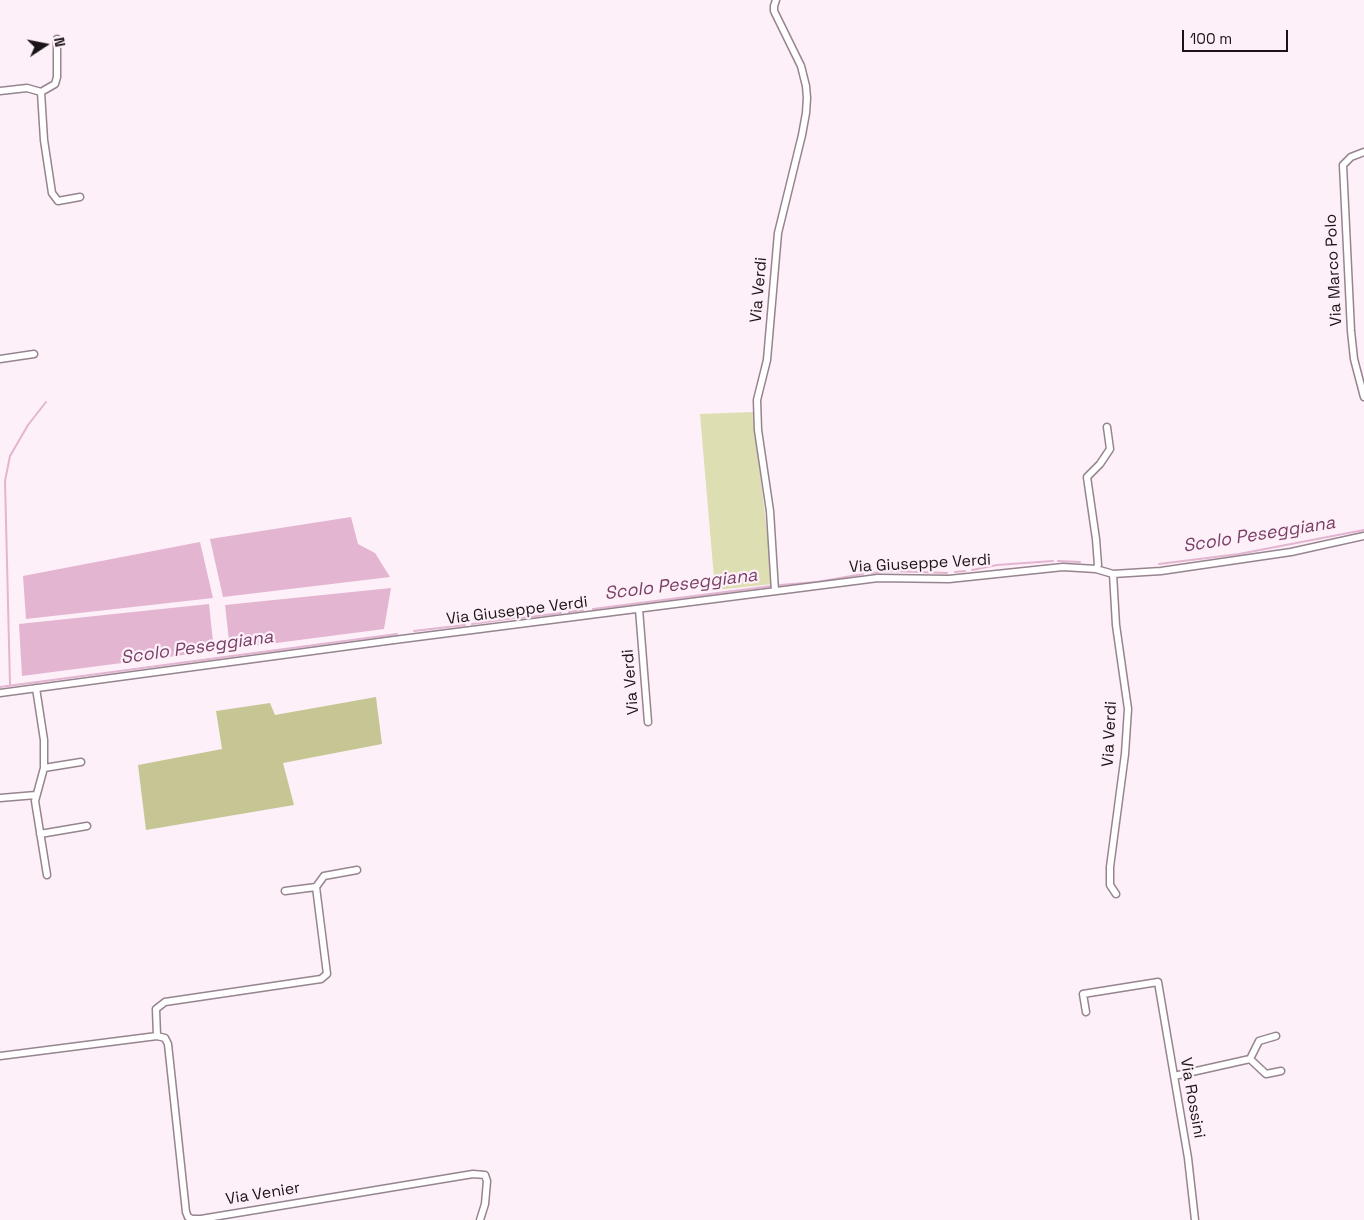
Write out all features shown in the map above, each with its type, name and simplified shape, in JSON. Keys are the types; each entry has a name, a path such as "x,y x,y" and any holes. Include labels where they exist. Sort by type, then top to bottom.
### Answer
{"street":[{"name":"Via Verdi","path":"775,591 770,511 758,430 757,400 768,360 778,233 802,135 807,98 801,66 774,11 776,0"},
{"path":"0,91 26,88 41,92 55,84 58,77 57,39"},
{"path":"41,92 44,140 52,193 58,201 80,197"},
{"name":"Via Marco Polo","path":"1364,152 1351,157 1343,165 1352,340 1354,359 1364,397"},
{"path":"0,359 34,354"},
{"path":"1096,569 1098,565 1096,539 1087,477 1100,464 1110,449 1107,427"},
{"name":"Via Giuseppe Verdi","path":"0,693 878,578 949,579 1063,567 1096,569 1113,574 1161,571 1291,552 1364,536"},
{"name":"Via Verdi","path":"1113,574 1116,625 1128,709 1110,867 1110,885 1116,894"},
{"name":"Via Verdi","path":"638,609 648,722"},
{"path":"36,688 44,740 44,768 34,801 47,875"},
{"path":"44,768 81,762"},
{"path":"0,798 36,795"},
{"path":"40,834 87,826"},
{"path":"0,1056 157,1036 156,1009 165,1002 321,979 327,974 316,887 324,876 357,870"},
{"path":"285,891 316,887"},
{"name":"Via Rossini","path":"1086,1012 1083,994 1158,982 1188,1158 1194,1220"},
{"name":"Via Venier","path":"157,1036 165,1038 168,1044 188,1217 201,1219 473,1174 484,1175 487,1181 485,1204 480,1220"},
{"path":"1250,1059 1259,1041 1276,1036"},
{"path":"1174,1076 1250,1059"},
{"path":"1250,1059 1266,1074 1281,1071"}],"green space":[{"path":"753,412 773,584 715,590 700,414"},
{"path":"376,697 382,744 283,763 294,805 146,830 138,765 222,749 216,711 270,703 275,715"}],"water":[{"path":"351,517 358,544 375,553 390,577 223,597 210,539"},
{"path":"200,542 213,598 26,619 23,576"},
{"path":"391,588 384,629 230,649 225,605"},
{"path":"209,604 214,651 22,676 19,624"}],"waterway":[{"path":"10,685 5,481 10,456 28,425 46,402"},
{"name":"Scolo Peseggiana","path":"1159,564 1239,554 1364,530"},
{"name":"Scolo Peseggiana","path":"972,570 997,565 1053,561"},
{"name":"Scolo Peseggiana","path":"1058,561 1080,562"},
{"name":"Scolo Peseggiana","path":"872,573 892,571 947,573"},
{"name":"Scolo Peseggiana","path":"955,572 965,571"},
{"name":"Scolo Peseggiana","path":"780,585 817,582 863,574"},
{"name":"Scolo Peseggiana","path":"593,609 772,586"},
{"name":"Scolo Peseggiana","path":"569,612 583,610"},
{"name":"Scolo Peseggiana","path":"520,618 561,613"},
{"name":"Scolo Peseggiana","path":"472,624 514,618"},
{"name":"Scolo Peseggiana","path":"414,631 465,625"},
{"name":"Scolo Peseggiana","path":"0,687 397,634"}]}
